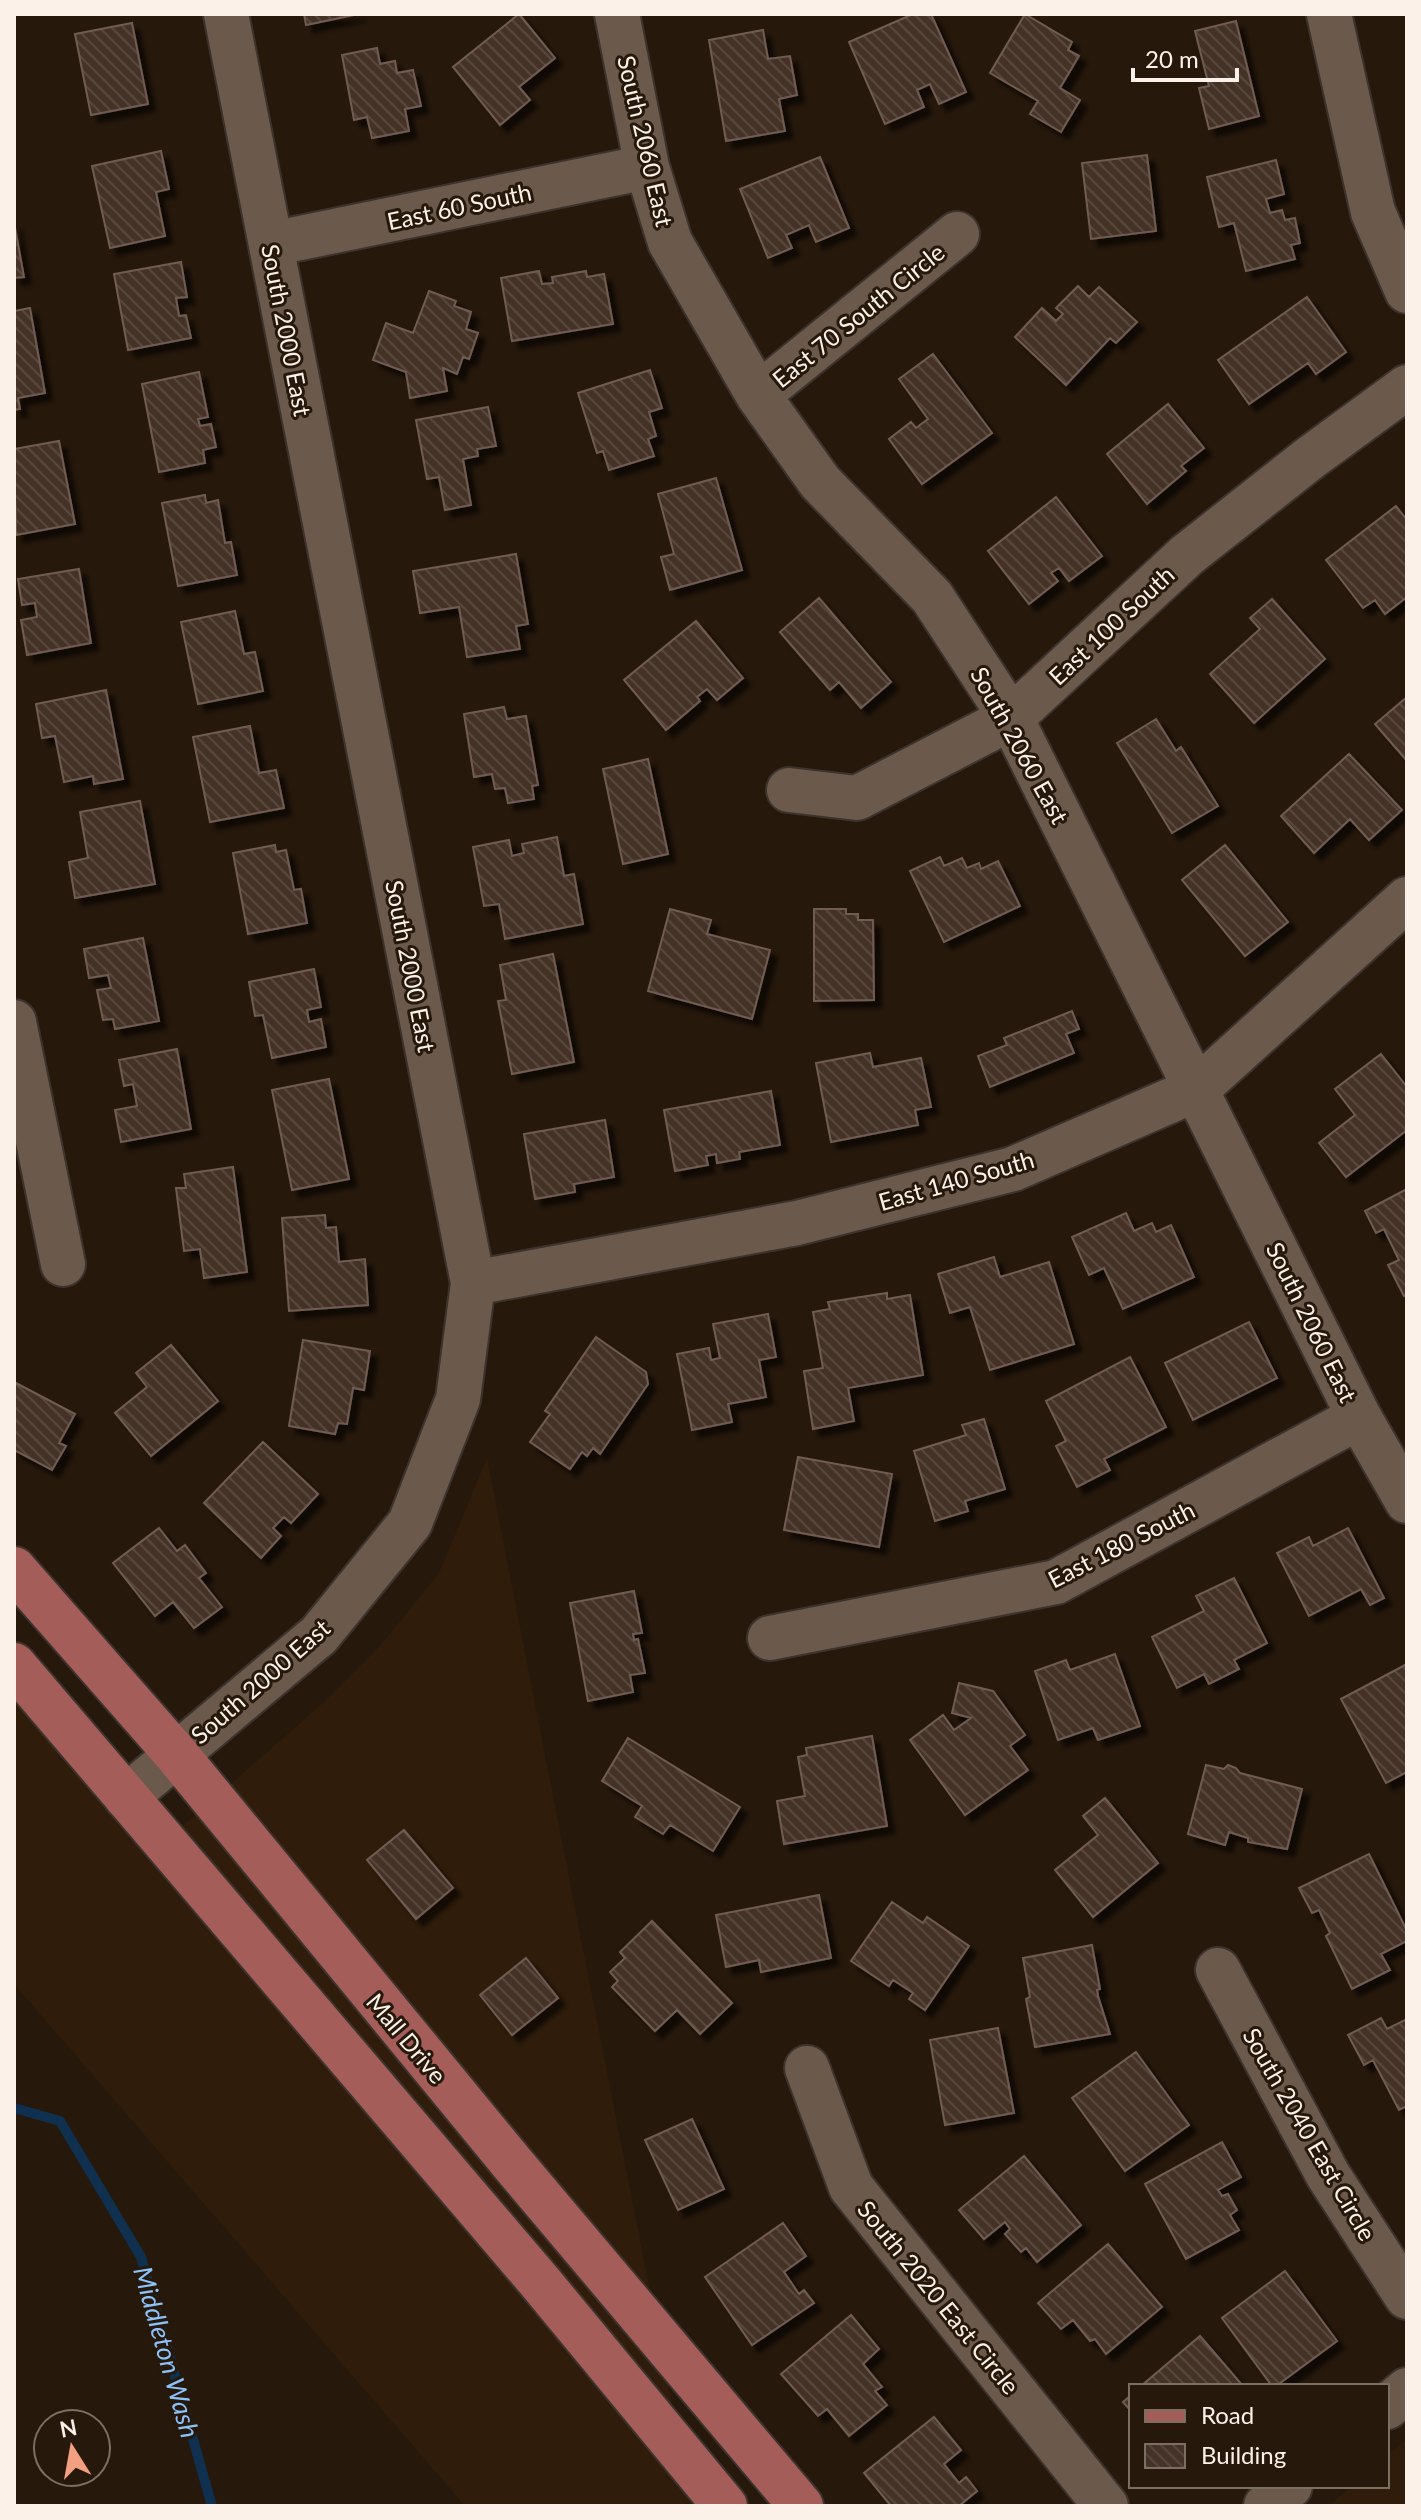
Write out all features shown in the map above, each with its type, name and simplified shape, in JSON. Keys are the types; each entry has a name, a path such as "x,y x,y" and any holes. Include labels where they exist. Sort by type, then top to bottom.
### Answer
{"main road":[{"name":"Mall Drive","path":"14,1569 176,1754 491,2139 801,2506"},
{"path":"14,1665 540,2282 725,2506"}],"street":[{"name":"South 2000 East","path":"126,1797 319,1635 410,1523 458,1399 473,1283 226,14"},
{"name":"South 2060 East","path":"617,14 647,167 670,242 758,395 820,482 932,597 1011,718 1359,1417 1407,1501"},
{"path":"1329,14 1373,212 1407,291"},
{"name":"East 60 South","path":"271,244 647,167"},
{"name":"East 70 South Circle","path":"758,395 957,234"},
{"name":"East 100 South","path":"789,790 857,798 1011,718 1187,555 1310,458 1407,387"},
{"name":"East 140 South","path":"473,1283 797,1223 1013,1169 1197,1089 1407,899"},
{"path":"14,1022 63,1264"},
{"name":"East 180 South","path":"770,1638 1056,1582 1359,1417"},
{"name":"South 2040 East Circle","path":"1218,1970 1328,2175 1407,2297"},
{"name":"South 2020 East Circle","path":"807,2068 851,2187 1106,2506"},
{"path":"1389,2405 1407,2390"},
{"path":"1266,2506 1288,2488"}],"shaded area":[{"path":"487,1458 692,2506 465,2506 14,1984 14,1698 151,1854 325,1701 379,1647 439,1573"},
{"path":"1407,2439 1407,2506 1328,2506 1350,2488 1389,2488 1389,2454"}],"building":[{"path":"304,14 359,14 306,25"},
{"path":"519,14 555,58 519,87 530,100 500,125 453,67"},
{"path":"913,14 931,14 966,92 939,104 930,84 917,90 924,107 885,124 849,42"},
{"path":"1025,14 1072,42 1068,50 1079,56 1060,88 1080,100 1061,132 1030,114 1038,101 990,73"},
{"path":"1236,21 1259,116 1209,129 1199,88 1209,86 1195,31"},
{"path":"132,23 148,104 91,115 75,34"},
{"path":"763,30 768,59 790,56 797,95 779,99 785,131 726,141 709,40"},
{"path":"377,48 380,64 395,61 397,73 413,70 421,106 405,109 409,131 372,138 367,117 354,120 342,55"},
{"path":"161,151 169,189 156,192 165,236 110,248 92,166"},
{"path":"1147,155 1156,231 1091,239 1082,163"},
{"path":"820,157 849,228 816,242 809,225 786,235 792,248 768,258 740,189"},
{"path":"1276,160 1284,194 1266,199 1270,213 1282,210 1285,220 1295,218 1300,243 1291,245 1295,259 1246,271 1234,223 1219,227 1207,177"},
{"path":"14,222 24,277 14,278"},
{"path":"181,262 187,297 176,298 179,316 186,315 191,338 128,350 114,274"},
{"path":"539,271 542,284 553,283 552,277 586,271 587,277 604,274 613,324 512,341 501,278"},
{"path":"1078,286 1089,297 1099,287 1137,322 1116,343 1110,338 1066,385 1015,337 1042,308 1056,321 1063,314 1056,308"},
{"path":"429,291 456,301 454,306 471,312 466,329 478,333 469,359 463,357 457,374 443,368 447,391 410,398 406,372 373,360 386,323 413,333"},
{"path":"1307,297 1346,352 1316,374 1308,363 1249,404 1218,360"},
{"path":"30,308 45,393 18,398 20,409 14,410 14,311"},
{"path":"933,354 992,433 922,484 889,439 911,422 916,428 928,419 899,379"},
{"path":"650,370 662,408 649,412 656,436 648,439 654,456 609,470 603,451 597,453 578,393"},
{"path":"199,372 208,417 198,419 200,426 211,424 216,447 203,450 205,463 159,472 142,384"},
{"path":"1168,404 1204,448 1181,466 1186,471 1147,504 1107,454"},
{"path":"488,407 496,446 477,449 478,456 463,459 471,505 445,510 439,477 427,479 416,420"},
{"path":"59,441 75,524 16,535 14,449"},
{"path":"716,478 742,570 670,590 661,557 674,554 658,494"},
{"path":"205,495 206,503 218,500 225,543 231,542 237,575 178,586 162,503"},
{"path":"1056,497 1102,556 1069,581 1059,568 1051,573 1058,581 1029,604 988,551"},
{"path":"1396,506 1407,520 1407,597 1385,614 1375,600 1363,608 1326,560"},
{"path":"516,554 528,624 516,626 520,649 467,657 459,607 420,613 413,571"},
{"path":"79,569 91,643 27,655 21,620 37,617 35,603 22,605 18,579"},
{"path":"819,598 891,682 861,708 839,682 830,690 780,632"},
{"path":"1272,599 1325,659 1254,723 1210,674 1260,629 1250,618"},
{"path":"235,611 244,654 255,652 263,691 198,704 181,622"},
{"path":"696,621 743,678 717,700 707,689 697,697 700,701 666,730 624,680"},
{"path":"106,690 123,779 94,784 93,776 64,782 55,736 42,738 36,704"},
{"path":"1407,697 1407,761 1375,724"},
{"path":"504,707 507,719 526,716 538,785 532,786 534,799 508,803 505,788 495,789 492,774 474,777 464,714"},
{"path":"1156,719 1176,751 1181,747 1218,806 1172,833 1117,743"},
{"path":"250,726 259,773 276,770 284,808 210,822 193,737"},
{"path":"1349,754 1402,810 1369,840 1350,819 1314,853 1281,816"},
{"path":"648,759 668,854 623,864 603,769"},
{"path":"140,801 155,884 75,898 69,862 88,858 80,812"},
{"path":"557,837 564,876 574,874 583,924 505,939 499,904 484,906 473,847 509,840 512,856 524,853 522,844"},
{"path":"275,845 276,852 286,850 294,890 301,889 307,923 248,934 233,853"},
{"path":"1225,845 1288,922 1245,956 1182,880"},
{"path":"940,857 944,866 962,858 967,868 979,863 981,869 998,861 1020,906 944,942 910,871"},
{"path":"670,909 711,920 707,934 770,950 752,1019 648,991"},
{"path":"814,909 846,909 846,914 858,914 858,920 873,920 874,1000 814,1001"},
{"path":"143,938 159,1021 115,1029 113,1019 103,1020 97,990 111,988 108,975 89,978 84,949"},
{"path":"553,954 574,1062 512,1074 498,1001 506,1000 500,965"},
{"path":"314,969 321,1007 307,1010 309,1022 321,1019 326,1047 272,1058 263,1015 255,1016 249,982"},
{"path":"1072,1011 1079,1029 1066,1034 1074,1053 990,1087 978,1056 1007,1045 1004,1038"},
{"path":"177,1049 191,1129 121,1142 115,1110 137,1106 133,1084 124,1086 119,1060"},
{"path":"870,1053 873,1067 921,1058 931,1107 915,1110 918,1125 831,1142 816,1063"},
{"path":"1381,1054 1407,1087 1407,1130 1346,1177 1319,1143 1355,1115 1335,1089"},
{"path":"329,1079 349,1179 292,1190 272,1090"},
{"path":"771,1091 780,1145 739,1152 740,1159 717,1163 716,1154 706,1156 708,1165 675,1171 664,1110"},
{"path":"605,1120 614,1177 574,1184 575,1192 535,1199 524,1134"},
{"path":"233,1167 247,1272 204,1278 200,1249 184,1251 176,1188 186,1188 184,1174"},
{"path":"1407,1189 1407,1294 1404,1296 1388,1265 1399,1260 1384,1229 1376,1233 1365,1211"},
{"path":"1126,1213 1134,1231 1152,1223 1156,1232 1171,1225 1194,1277 1123,1309 1104,1268 1089,1275 1072,1237"},
{"path":"325,1215 326,1228 336,1227 339,1262 365,1259 368,1305 289,1311 282,1218"},
{"path":"994,1257 1000,1277 1049,1262 1074,1344 990,1370 970,1307 950,1313 938,1274"},
{"path":"887,1293 887,1299 910,1295 923,1375 848,1388 854,1421 813,1429 804,1371 823,1368 813,1312 830,1309 828,1302"},
{"path":"768,1314 776,1357 759,1360 766,1397 728,1404 732,1422 692,1430 677,1354 709,1348 711,1360 720,1358 713,1324"},
{"path":"1249,1322 1277,1378 1193,1420 1165,1363"},
{"path":"596,1337 646,1372 648,1384 600,1454 593,1448 587,1456 582,1452 570,1469 530,1442 550,1414 545,1411"},
{"path":"303,1340 370,1351 364,1390 353,1388 347,1424 338,1423 335,1434 289,1426"},
{"path":"171,1345 218,1401 151,1456 115,1413 147,1387 136,1373"},
{"path":"1130,1357 1166,1427 1104,1459 1110,1470 1077,1487 1056,1446 1066,1441 1046,1401"},
{"path":"14,1382 75,1414 59,1443 66,1446 52,1470 14,1450"},
{"path":"984,1419 1005,1489 965,1501 968,1511 935,1521 914,1451 966,1435 962,1425"},
{"path":"263,1442 318,1494 291,1523 284,1517 273,1528 281,1536 261,1558 204,1503"},
{"path":"798,1457 892,1474 879,1547 784,1530"},
{"path":"159,1528 177,1551 185,1545 206,1573 199,1578 222,1607 194,1628 173,1602 155,1616 113,1563"},
{"path":"1348,1528 1384,1598 1370,1605 1361,1589 1309,1616 1277,1553 1309,1537 1313,1546"},
{"path":"1234,1578 1267,1643 1234,1660 1239,1669 1209,1684 1204,1674 1177,1688 1152,1637 1204,1611 1196,1596"},
{"path":"634,1591 642,1633 633,1634 634,1640 638,1639 645,1673 630,1675 633,1692 588,1701 570,1603"},
{"path":"1115,1654 1140,1726 1098,1740 1093,1728 1058,1740 1035,1671 1066,1660 1070,1670"},
{"path":"1407,1664 1407,1772 1386,1783 1341,1699"},
{"path":"959,1683 993,1691 1025,1735 1010,1746 1028,1770 965,1815 910,1740 943,1715 954,1730 971,1718 952,1713"},
{"path":"872,1736 887,1826 784,1844 777,1801 805,1796 798,1757 807,1755 806,1748"},
{"path":"628,1738 740,1807 713,1851 670,1825 663,1834 635,1817 642,1806 602,1781"},
{"path":"1206,1765 1224,1769 1228,1765 1240,1773 1302,1789 1287,1849 1248,1842 1248,1838 1229,1832 1225,1845 1188,1834"},
{"path":"1105,1798 1158,1863 1093,1917 1055,1870 1098,1835 1083,1816"},
{"path":"404,1830 453,1888 416,1919 367,1860"},
{"path":"1369,1854 1407,1931 1407,1941 1381,1954 1390,1970 1352,1989 1326,1936 1330,1933 1319,1910 1312,1913 1299,1888"},
{"path":"819,1895 831,1958 761,1972 759,1960 726,1967 716,1915"},
{"path":"892,1902 923,1923 927,1917 969,1946 925,2010 909,1999 913,1993 893,1980 889,1986 851,1961"},
{"path":"652,1921 732,2003 700,2034 677,2010 655,2031 612,1987 618,1981 610,1972 625,1958 620,1952"},
{"path":"1092,1945 1100,1989 1097,1990 1098,1996 1110,2034 1035,2047 1026,1999 1030,1997 1023,1958"},
{"path":"526,1958 558,1998 512,2035 480,1995"},
{"path":"1381,2018 1387,2029 1407,2019 1407,2106 1399,2110 1373,2060 1364,2065 1348,2035"},
{"path":"998,2028 1014,2113 945,2125 930,2040"},
{"path":"1136,2052 1189,2125 1125,2171 1072,2098"},
{"path":"692,2119 724,2189 678,2210 645,2140"},
{"path":"1222,2142 1241,2177 1218,2190 1222,2196 1228,2194 1237,2210 1230,2215 1239,2230 1186,2259 1145,2184"},
{"path":"1024,2156 1081,2225 1037,2262 1026,2248 1021,2252 1005,2234 1010,2229 1005,2222 984,2239 959,2210"},
{"path":"783,2223 806,2256 784,2272 799,2294 804,2290 814,2303 752,2345 705,2277"},
{"path":"1108,2244 1162,2307 1106,2354 1095,2339 1090,2341 1073,2320 1061,2329 1038,2303"},
{"path":"1285,2271 1337,2341 1279,2384 1271,2384 1222,2318"},
{"path":"851,2315 879,2349 863,2364 882,2387 875,2391 887,2405 849,2436 827,2409 818,2416 781,2374"},
{"path":"1200,2336 1241,2384 1143,2384"},
{"path":"934,2417 961,2450 944,2464 959,2483 966,2477 977,2491 959,2506 891,2506 864,2473"}],"waterway":[{"name":"Middleton Wash","path":"14,2108 60,2121 141,2257 212,2506"}]}
